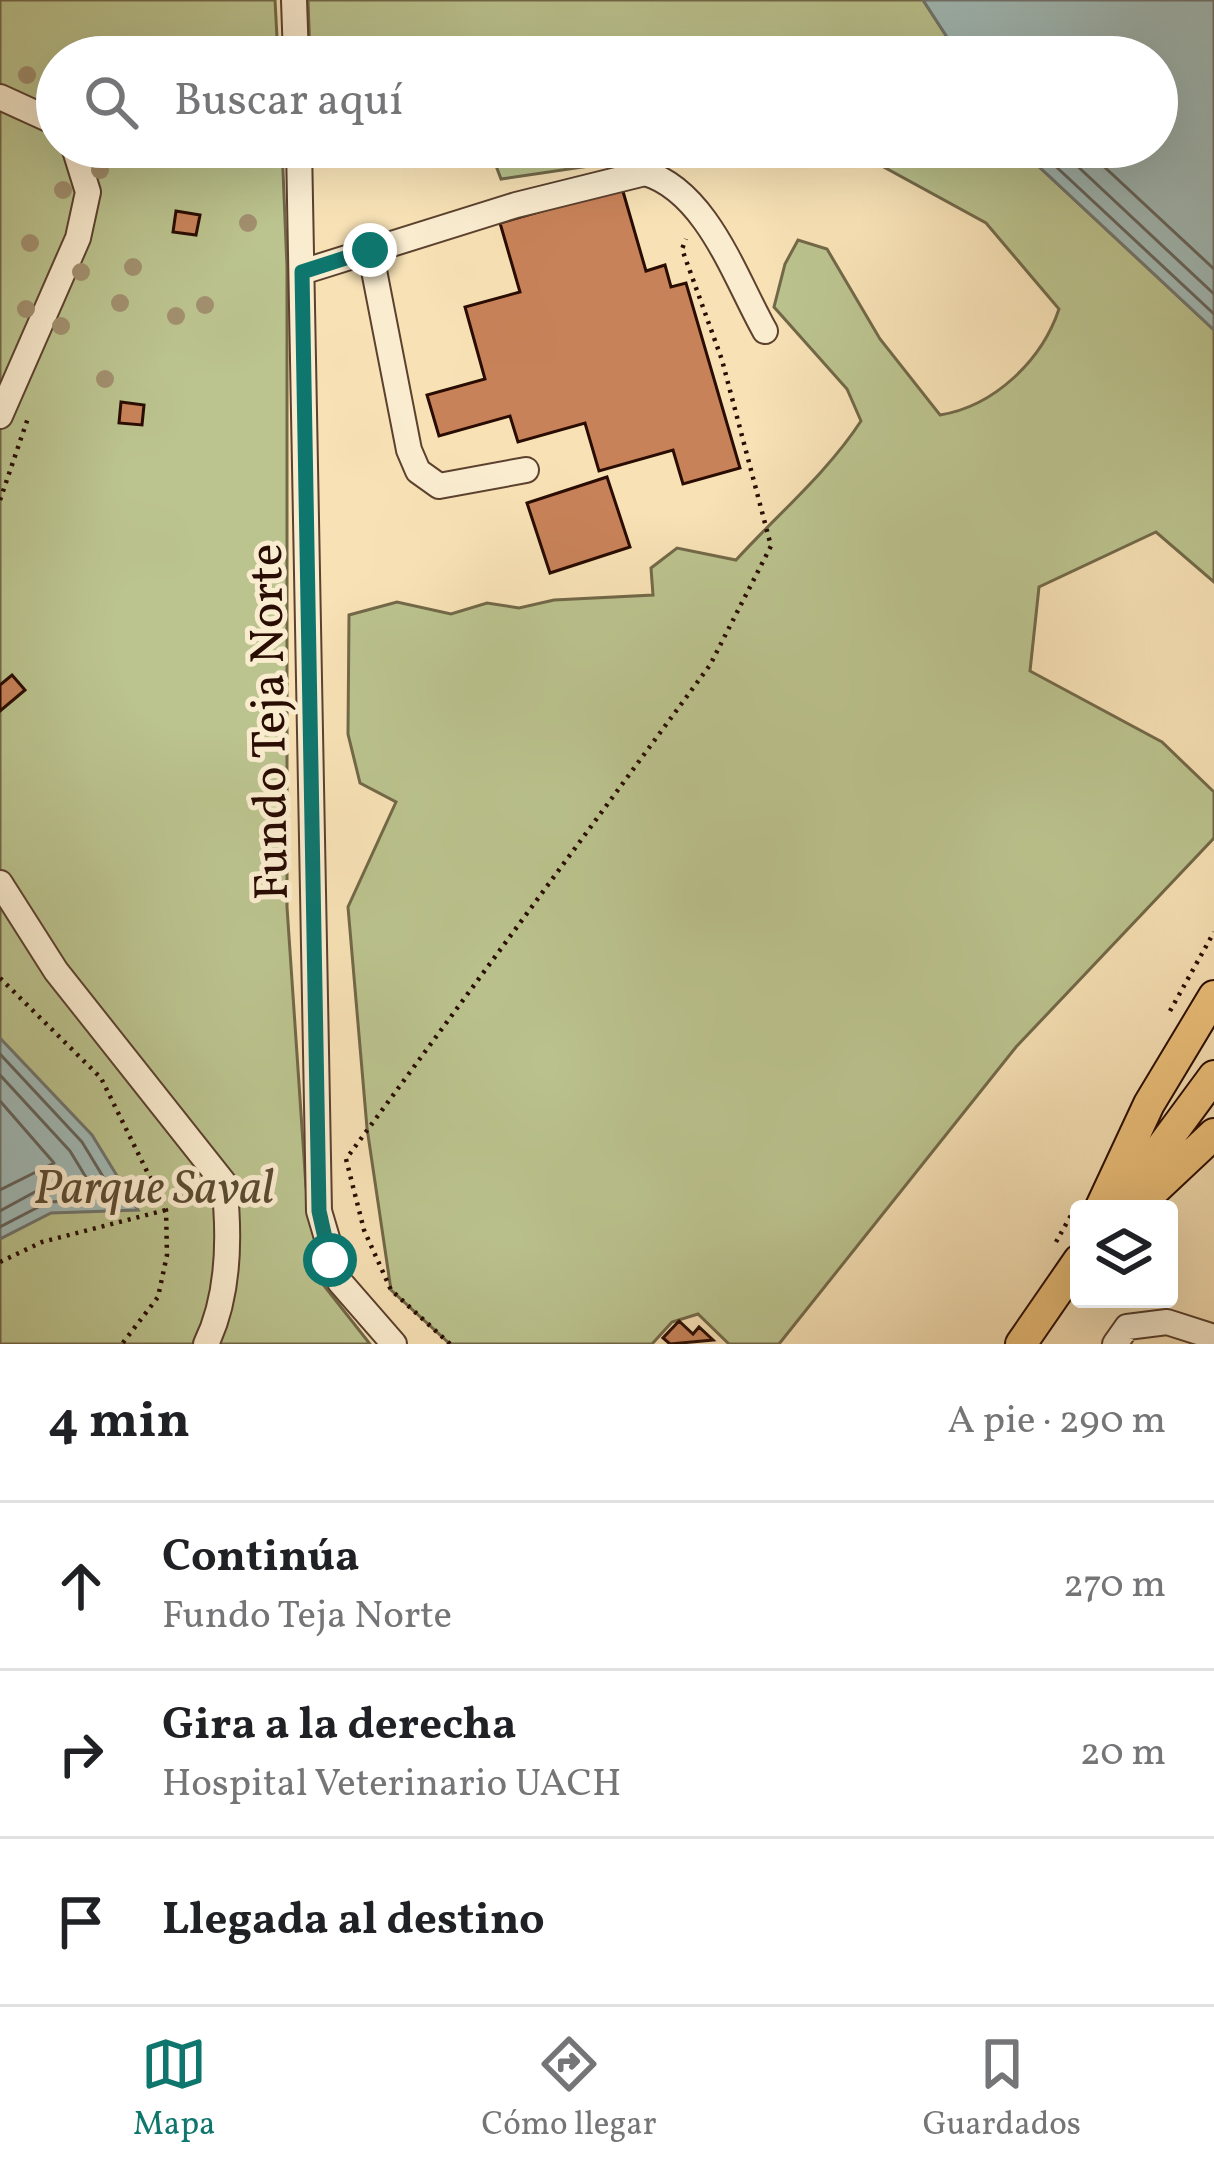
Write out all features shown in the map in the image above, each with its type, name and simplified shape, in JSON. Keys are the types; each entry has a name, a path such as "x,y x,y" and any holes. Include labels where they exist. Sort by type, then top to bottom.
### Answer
{"main road":[{"path":"1104,1200 1149,1104 1214,996"},
{"path":"1123,1200 1214,1076"},
{"path":"1144,1200 1214,1134"},
{"path":"1021,1344 1070,1273"}],"street":[{"path":"294,0 295,36"},
{"path":"0,97 36,113"},
{"path":"0,416 78,238 88,192 81,168"},
{"name":"Fundo Teja Norte","path":"300,168 319,1211 340,1282 394,1344"},
{"path":"302,272 516,205 646,173 679,191 698,212 765,331"},
{"path":"370,250 409,450 418,471 439,486 526,470"},
{"path":"0,883 56,971 224,1183 229,1225 224,1283 206,1344"},
{"path":"1115,1344 1127,1327 1167,1322 1214,1337"}],"path":[{"path":"450,1344 391,1290 364,1230 346,1159 710,665 771,547 722,360 682,249 698,212"},
{"path":"0,978 101,1078 166,1210 167,1255 158,1297 122,1344"},
{"path":"0,1262 42,1242 166,1210"}],"green space":[{"name":"Parque Saval","path":"0,0 275,0 277,36 36,36 36,168 283,168 287,907 306,1187 322,1283 370,1344 0,1344"},
{"path":"308,0 923,0 946,36 309,36"},
{"path":"497,168 576,168 501,179"},
{"path":"885,168 1040,168 1214,330 1214,582 1156,532 1039,587 1030,671 1162,742 1214,792 1214,838 1016,1047 779,1344 729,1344 698,1314 672,1322 652,1344 450,1344 391,1290 367,1128 348,907 396,802 360,783 348,734 349,615 397,602 451,614 487,603 519,608 554,600 653,595 651,568 677,548 736,560 818,476 861,421 847,389 774,307 785,264 798,240 827,249 880,339 940,415 979,402 1014,378 1041,346 1059,309 986,223"}],"water":[{"path":"923,0 1214,0 1214,330 1040,168 1178,168 1178,36 946,36"},
{"path":"0,1038 92,1135 138,1210 51,1213 0,1239"}],"building":[{"path":"622,188 646,271 665,265 671,287 686,283 740,468 683,484 673,450 599,471 585,423 518,442 510,416 439,436 427,395 485,379 465,307 520,292 500,223"},
{"path":"176,211 200,215 196,235 173,232"},
{"path":"121,402 144,405 142,425 119,423"},
{"path":"607,477 630,547 550,573 527,503"},
{"path":"12,675 25,690 0,711 0,685"},
{"path":"679,1321 693,1334 699,1327 713,1340 670,1344 663,1338"}],"route":[{"path":"330,1260 319,1211 302,272 370,250"}]}
